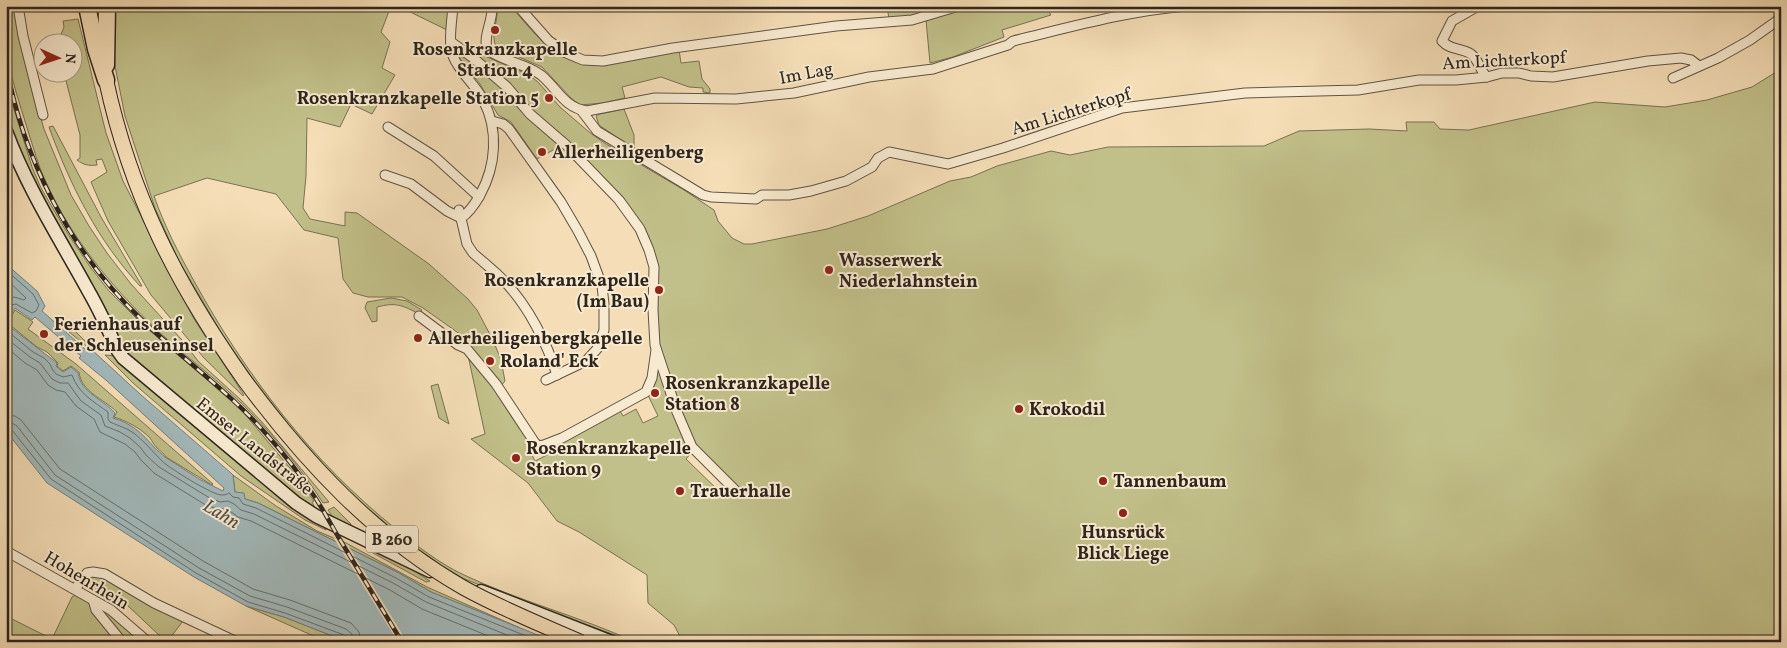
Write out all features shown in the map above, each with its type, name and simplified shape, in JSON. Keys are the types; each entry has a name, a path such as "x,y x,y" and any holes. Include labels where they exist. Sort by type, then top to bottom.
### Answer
{"highway":[{"name":"B 260","path":"87,6 96,49 106,80"},
{"name":"B 260","path":"98,6 106,80"},
{"path":"106,6 106,80"}],"main road":[{"name":"B 260","path":"106,80 120,139 132,174 150,220 179,278 218,343 288,437 343,497 401,546 465,588 510,611 582,642"}],"street":[{"path":"18,6 23,36 43,115"},
{"path":"385,175 411,184 446,210 460,214 469,212 489,178 493,161 492,121 482,98 453,57 451,42 453,6"},
{"path":"492,6 492,19 486,41 488,50 500,58 535,71 548,82 567,104 581,110"},
{"path":"518,6 548,40 564,52 585,60 603,61 673,48 836,26 912,20 959,6"},
{"name":"Im Lag","path":"581,110 596,110 655,98 728,99 799,92 869,77 933,69 1021,40 1120,16 1155,9 1187,6"},
{"path":"1478,6 1452,22 1442,41 1447,47 1468,52 1473,56 1477,60 1482,73 1487,77"},
{"path":"1673,78 1718,58 1750,40 1781,18"},
{"path":"419,316 458,345 467,349 496,384 535,443 539,446 562,438 646,392 652,378 655,359 654,267 650,250 642,232 632,216 566,145 530,114 507,87 472,56 451,42"},
{"name":"Am Lichterkopf","path":"581,110 597,131 703,195 756,199 762,195 789,195 846,181 872,167 878,158 889,152 948,164 1003,148 1122,108 1245,93 1358,90 1419,80 1456,80 1487,77 1502,73 1553,77 1648,61 1681,58 1691,60 1699,66"},
{"path":"492,121 503,124 509,129 561,202 591,256 602,286 605,322 601,341 588,360 546,380"},
{"path":"388,127 434,156 479,197"},
{"name":"Emser Landstraße","path":"6,131 17,161 31,189 90,294 118,351 143,375 259,473 296,503 316,516 428,571 612,642"},
{"path":"460,214 469,248 505,282 524,306 552,360 557,375"},
{"path":"655,345 677,412 692,446 734,490"},
{"name":"Hohenrhein","path":"6,550 111,610 148,642"},
{"path":"75,590 87,573 105,574 154,603 237,642"},
{"path":"93,600 96,610 122,642"}],"shaded area":[{"path":"6,6 16,6 27,70 44,129 71,195 89,226 131,284 182,340 198,361 262,422 329,502 323,503 295,463 239,401 159,332 123,296 90,256 62,214 40,168 11,75 6,37"},
{"path":"112,6 391,6 381,32 390,42 382,68 395,75 372,114 351,104 340,127 307,118 306,176 303,208 310,219 345,226 345,212 357,213 429,264 468,299 477,310 493,340 501,360 505,381 501,386 533,444 531,453 535,461 549,454 546,448 620,411 623,416 636,409 643,423 658,416 645,389 652,358 650,268 646,249 629,218 605,189 562,145 537,159 511,122 498,115 480,84 458,57 458,51 473,53 482,50 487,57 529,75 538,82 560,107 589,132 714,210 718,221 732,238 744,244 827,229 868,216 950,181 971,177 997,166 1051,151 1070,155 1108,147 1264,146 1299,131 1369,129 1407,131 1406,122 1434,122 1440,129 1469,130 1595,102 1665,107 1707,100 1752,87 1781,69 1781,642 683,642 674,625 648,603 647,575 579,532 557,521 528,483 471,439 485,434 464,337 423,308 402,297 368,297 353,293 343,279 338,238 304,230 276,194 207,178 154,196 167,229 183,260 235,350 258,383 309,446 366,503 420,548 453,570 483,584 635,642 545,611 457,576 420,553 384,524 337,480 292,429 251,376 222,334 179,261 155,208 125,116 114,61","holes":["697,446 733,492 725,497 686,459"]},
{"path":"398,6 448,6 447,30"},
{"path":"497,6 511,6 545,44 555,52 577,63 601,65 632,57 633,60 679,50 681,63 699,61 702,79 710,89 710,93 703,92 703,88 689,87 661,77 622,87 625,98 603,103 580,105 542,67 496,47 494,32"},
{"path":"887,6 948,6 912,18 889,19"},
{"path":"971,6 1046,6 1051,15 1002,30 1004,37 953,57 930,63 926,20"},
{"path":"78,19 81,32 62,32 64,27 63,21"},
{"path":"82,35 106,133 123,181 194,319 243,396 204,358 151,295 108,221 91,182 107,172 102,159 96,160 97,165 86,165 77,160 80,158 80,135 66,82 82,82"},
{"path":"6,83 32,167 41,188 91,268 109,291 142,324 238,406 295,474 314,501 312,502 314,510 130,356 115,333 13,139 6,116"},
{"path":"624,109 634,135 634,149 599,125 596,116"},
{"path":"53,126 101,217 142,286 125,269 98,231 76,191 57,149 49,127"},
{"path":"391,298 407,301 422,310 419,314 399,305 377,307 377,321 372,322 365,308 367,302"},
{"path":"15,310 33,322 28,329 76,364 213,484 166,457 150,438 138,428 114,417 117,412 88,390 79,372 71,366 63,371 47,352 37,347 10,325"},
{"path":"66,322 88,344 86,346 62,326"},
{"path":"105,355 116,356 324,526 326,530 305,520 241,476 133,383"},
{"path":"438,384 449,424 439,418 431,386"},
{"path":"233,475 276,506 317,531 346,543 427,587 520,628 431,592 399,573 258,503 245,499 235,492"},
{"path":"334,507 351,524 350,529 332,516 328,510"},
{"path":"367,548 411,569 430,581 426,582"},
{"path":"89,576 114,582 155,608 183,621 167,642 161,642 160,636 127,605 122,603 117,607 88,588 85,581"},
{"path":"75,595 112,615 142,642 6,642 6,616 52,639 72,597"},
{"path":"246,606 284,617 348,642 327,642"}],"water":[{"name":"Lahn","path":"6,264 37,291 45,306 42,311 86,350 92,350 231,473 233,475 235,492 244,493 245,499 258,503 399,573 431,592 555,642 348,642 284,617 246,606 194,577 47,483 6,431","holes":["15,308 32,320 35,317 81,356 79,358 107,381 224,488 223,491 199,479 165,457 136,429 113,418 115,413 88,391 80,380 78,373 71,367 63,372 56,366 57,363 9,326 11,314"]}],"pier":[{"path":"333,537 348,545 407,642 398,642"}],"railway":[{"path":"6,64 24,134 37,168 53,202 71,233 115,292 156,333 238,405 286,457 319,504 402,642"}],"place":[{"name":"Rosenkranzkapelle Station 4","path":"495,30"},
{"name":"Rosenkranzkapelle Station 5","path":"549,98"},
{"name":"Allerheiligenberg","path":"542,152"},
{"name":"Wasserwerk Niederlahnstein","path":"829,270"},
{"name":"Rosenkranzkapelle (Im Bau)","path":"659,290"},
{"name":"Ferienhaus auf der Schleuseninsel","path":"44,334"},
{"name":"Allerheiligenbergkapelle","path":"418,338"},
{"name":"Roland' Eck","path":"490,361"},
{"name":"Rosenkranzkapelle Station 8","path":"655,393"},
{"name":"Krokodil","path":"1019,409"},
{"name":"Rosenkranzkapelle Station 9","path":"516,458"},
{"name":"Tannenbaum","path":"1103,481"},
{"name":"Trauerhalle","path":"680,491"},
{"name":"Hunsrück Blick Liege","path":"1123,513"}]}
